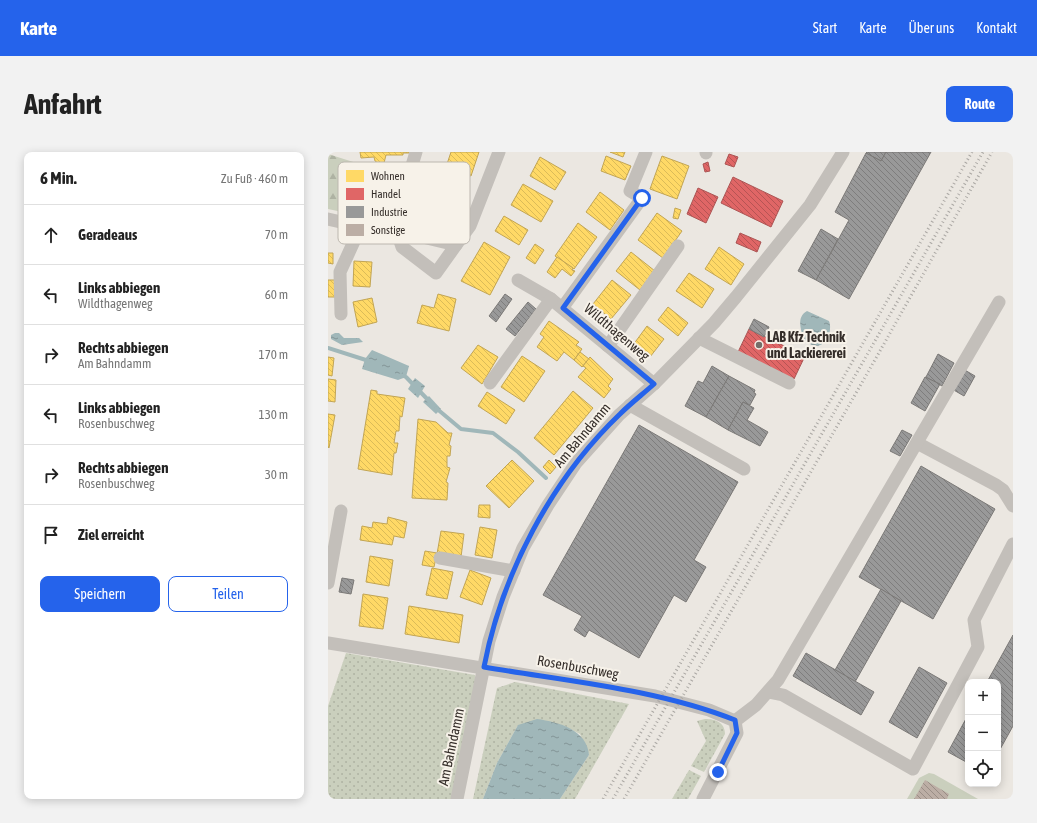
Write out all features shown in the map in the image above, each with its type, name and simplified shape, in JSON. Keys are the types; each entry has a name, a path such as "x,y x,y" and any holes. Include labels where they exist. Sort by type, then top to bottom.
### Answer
{"street":[{"path":"413,162 416,152"},
{"path":"470,226 499,152"},
{"path":"563,308 642,198 630,191 646,152"},
{"name":"Am Bahndamm","path":"456,799 484,667 503,597 523,548 548,504 576,463 619,414 654,384 700,338 736,298 810,205 843,152"},
{"path":"328,219 338,221"},
{"path":"341,314 340,272 352,244"},
{"path":"401,244 402,247 436,273 456,245 452,244"},
{"path":"608,346 678,246"},
{"name":"Wildthagenweg","path":"518,280 551,299 563,308 654,384"},
{"path":"490,383 551,299"},
{"path":"703,799 737,733 735,720 756,705 778,680 999,302"},
{"path":"700,338 789,383"},
{"path":"630,405 744,469"},
{"path":"917,442 996,485 1003,490 1013,506"},
{"path":"328,583 342,511"},
{"path":"768,692 783,695 913,769 978,647 974,620 1013,544"},
{"path":"440,558 514,571"},
{"name":"Rosenbuschweg","path":"328,642 655,696 709,710 735,720"}],"green space":[{"path":"328,154 353,162 338,162 338,211 328,209"},
{"path":"346,653 475,675 476,686 452,799 328,799 328,706"},
{"path":"515,682 629,704 575,799 560,799 589,755 580,734 562,725 518,725 497,763 483,799 473,799 497,688"},
{"path":"705,719 719,722 725,730 725,734 704,772 691,766 706,741 697,721"},
{"path":"689,770 701,776 688,799 672,799"},
{"path":"929,773 934,774 978,799 907,799 919,778"}],"water":[{"path":"807,311 829,321 829,334 825,342 821,345 812,345 804,339 800,320"},
{"path":"339,333 344,338 359,338 363,342 342,345 331,339 331,335"},
{"path":"372,350 409,366 406,377 398,380 362,369 365,359"},
{"path":"415,378 425,386 418,398 408,389"},
{"path":"429,396 441,409 436,414 423,402"},
{"path":"537,719 563,725 577,733 587,746 589,755 560,799 483,799 497,763 518,725"}],"building: Wohnen":[{"path":"360,152 409,152 403,153 403,155 386,155 384,162 376,162 374,157 361,158"},
{"path":"451,152 479,152 471,176 470,162 448,162"},
{"path":"610,152 625,152 623,157"},
{"path":"606,156 631,166 625,180 601,171"},
{"path":"662,156 689,166 677,199 650,189"},
{"path":"540,157 566,172 555,190 530,176"},
{"path":"523,184 553,201 541,222 511,205"},
{"path":"600,192 624,210 610,230 586,212"},
{"path":"675,208 681,210 678,219 673,218"},
{"path":"657,213 682,231 663,258 638,240"},
{"path":"504,216 528,230 519,245 495,231"},
{"path":"578,223 597,237 574,269 555,256"},
{"path":"484,242 510,257 490,295 461,281"},
{"path":"535,244 544,250 535,264 526,258"},
{"path":"719,247 744,264 731,285 705,269"},
{"path":"631,252 655,271 640,290 616,271"},
{"path":"328,253 333,253 333,264 328,263"},
{"path":"557,257 573,268 572,270 575,271 571,276 562,269 555,278 547,272"},
{"path":"354,261 372,262 370,287 353,286"},
{"path":"689,273 714,289 702,308 676,291"},
{"path":"328,280 335,280 335,297 328,297"},
{"path":"612,280 631,295 611,319 593,304"},
{"path":"438,294 456,299 449,331 417,323 422,305 434,308"},
{"path":"372,298 377,322 358,327 353,302"},
{"path":"668,307 688,323 678,336 658,320"},
{"path":"549,321 579,342 576,345 582,349 574,360 564,352 557,361 537,347 544,337 540,334"},
{"path":"647,326 664,339 650,357 633,345"},
{"path":"478,345 498,357 482,384 461,368"},
{"path":"580,352 589,359 582,367 574,360"},
{"path":"522,356 545,371 524,402 501,387"},
{"path":"328,357 334,358 332,376 328,375"},
{"path":"590,357 613,379 608,386 611,389 604,398 578,377 586,368 583,366"},
{"path":"328,379 336,380 335,402 328,401"},
{"path":"371,390 377,391 377,394 405,398 402,417 400,416 399,431 396,431 394,443 398,443 396,453 394,453 392,475 358,469"},
{"path":"573,391 593,408 554,455 534,438"},
{"path":"487,392 515,410 506,424 478,406"},
{"path":"328,414 335,415 329,448 328,447"},
{"path":"418,419 436,422 448,433 452,433 449,445 451,446 450,456 447,456 447,467 450,468 446,482 448,483 447,500 412,498"},
{"path":"512,460 534,481 509,508 486,486"},
{"path":"549,460 556,467 550,474 543,467"},
{"path":"479,505 490,505 490,518 478,517"},
{"path":"388,517 407,522 404,538 394,536 392,545 360,540 362,526 372,528 373,522 387,524"},
{"path":"480,527 497,530 492,558 475,555"},
{"path":"441,531 464,534 461,557 437,554"},
{"path":"425,551 437,553 434,567 422,565"},
{"path":"370,556 393,560 389,586 366,582"},
{"path":"432,568 453,572 447,599 426,595"},
{"path":"470,570 491,578 482,605 460,597"},
{"path":"363,594 388,598 383,629 359,626"},
{"path":"409,606 463,615 459,643 405,634"}],"building: Handel":[{"path":"729,154 738,157 734,167 725,164"},
{"path":"708,162 710,171 705,172 703,164"},
{"path":"733,177 783,201 771,227 721,203"},
{"path":"698,188 718,197 706,223 687,214"},
{"path":"740,233 761,242 757,252 736,243"},
{"path":"749,329 805,356 794,379 738,352"}],"building: Industrie":[{"path":"886,152 881,161 866,153"},
{"path":"886,152 931,152 849,299 816,280 849,220 835,212 866,153 881,161"},
{"path":"821,229 838,239 816,280 798,271"},
{"path":"505,294 512,299 496,322 489,316"},
{"path":"528,302 536,309 515,336 506,329"},
{"path":"754,319 769,327 764,337 749,329"},
{"path":"938,354 954,363 942,386 926,377"},
{"path":"712,366 729,376 706,417 685,406 698,381 703,383"},
{"path":"963,369 975,376 964,396 952,389"},
{"path":"729,376 755,390 754,393 756,394 750,405 743,402 728,430 706,417"},
{"path":"925,377 940,384 925,411 911,403"},
{"path":"743,402 754,408 747,420 768,432 760,446 728,430"},
{"path":"639,425 738,482 694,560 706,567 686,602 674,595 639,658 589,630 585,637 574,630 582,616 543,595"},
{"path":"902,430 912,435 900,456 890,451"},
{"path":"921,466 995,509 933,619 859,577"},
{"path":"342,578 354,580 351,594 339,592"},
{"path":"881,589 901,601 855,682 835,670"},
{"path":"1013,635 1013,726 1001,748 1001,679 989,679"},
{"path":"806,653 874,692 861,715 793,676"},
{"path":"919,667 947,683 917,738 889,722"},
{"path":"965,721 965,761 948,752"}],"building: Sonstige":[{"path":"925,780 949,794 947,799 914,799"}],"waterway":[{"path":"328,348 369,361"},
{"path":"401,375 406,377 430,402"},
{"path":"436,408 461,429 493,433 518,452 546,478"}],"railway":[{"path":"603,799 972,152"},
{"path":"613,799 983,152"},
{"path":"624,799 992,152"}],"place":[{"name":"LAB Kfz Technik und Lackiererei","path":"759,345"}],"route":[{"path":"642,198 563,308 654,384 619,414 576,463 548,504 523,548 503,597 489,641 484,667 655,696 709,710 735,720 737,733 718,772"}]}
